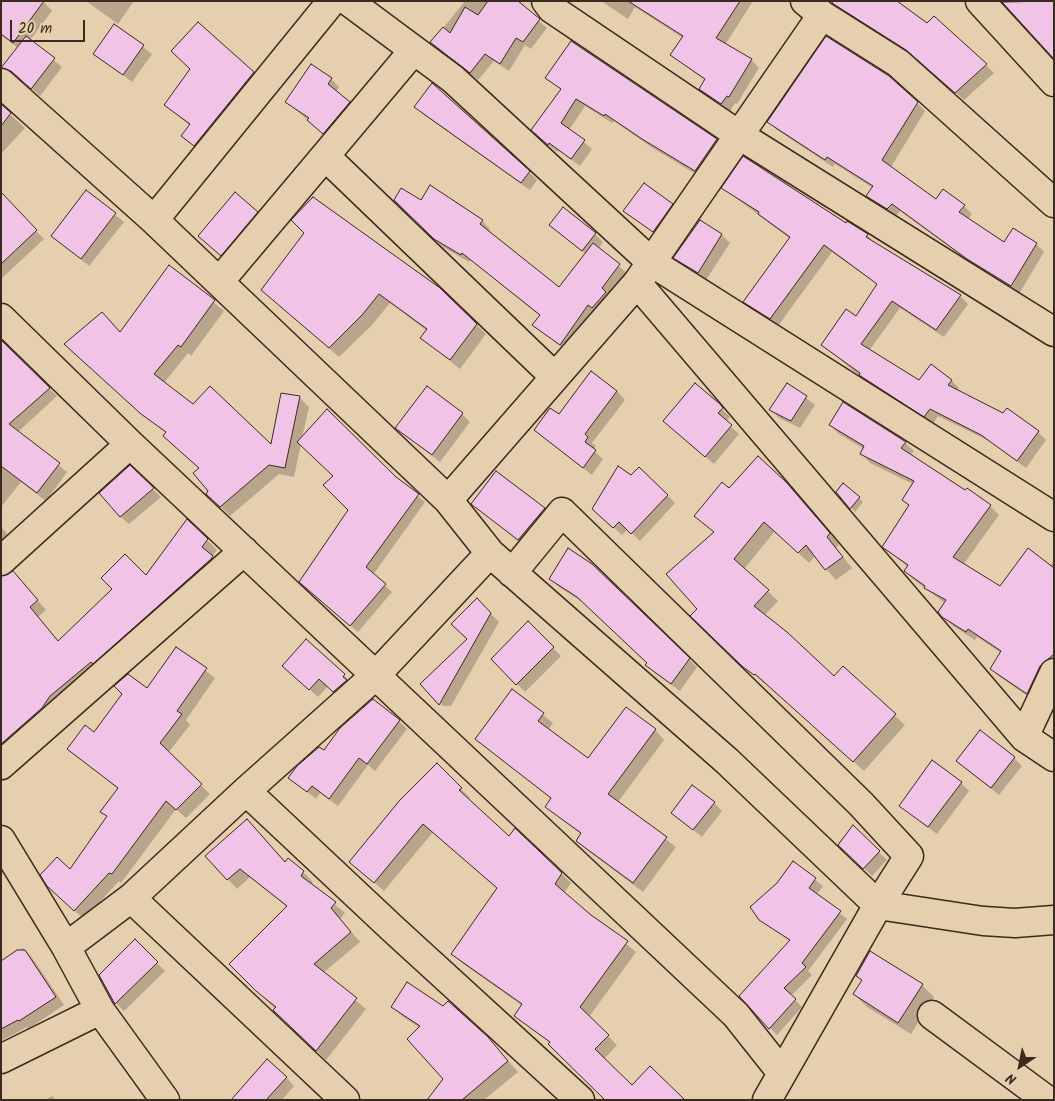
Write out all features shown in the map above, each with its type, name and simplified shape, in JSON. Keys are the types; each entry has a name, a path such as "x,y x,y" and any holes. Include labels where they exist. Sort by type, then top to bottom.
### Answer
{"street":[{"path":"154,220 332,1"},
{"path":"348,1 453,78 644,273 1024,737 1054,757"},
{"path":"546,1 552,9 739,136 1054,332"},
{"path":"980,1 1054,82"},
{"path":"448,500 644,273 739,136 813,8 898,62 1054,203"},
{"path":"219,282 414,50"},
{"path":"1,83 154,220 448,500 490,553 727,760 878,905 983,921 1015,923 1054,920"},
{"path":"325,156 555,377"},
{"path":"644,273 1054,517"},
{"path":"2,320 130,444 736,1015 782,1073"},
{"path":"1,561 130,444"},
{"path":"512,573 562,512 861,804 909,856 878,905 768,1100"},
{"path":"1,765 244,551"},
{"path":"66,946 131,898 246,791 376,675 490,553"},
{"path":"1024,737 1054,673"},
{"path":"246,791 393,930 580,1100"},
{"path":"1,840 66,946 100,1010 165,1100"},
{"path":"131,898 345,1100"},
{"path":"1,1059 100,1010"},
{"path":"932,1015 1047,1100"}],"building":[{"path":"1,1 44,1 13,43 1,34"},
{"path":"488,1 518,1 540,19 523,42 516,38 500,64 485,54 470,73 430,42 443,27 450,33 465,7 478,15"},
{"path":"628,1 740,1 716,38 752,59 729,97 727,96 721,104 699,89 705,79 670,55 683,36"},
{"path":"833,1 897,1 927,23 934,16 987,64 955,93 906,50 832,3"},
{"path":"1054,1 1054,59 1002,2"},
{"path":"198,22 254,72 194,146 181,136 190,124 164,105 190,69 171,51"},
{"path":"114,24 144,45 123,75 93,54"},
{"path":"26,36 55,58 31,89 11,71 1,68"},
{"path":"826,36 889,76 918,102 882,160 936,199 943,189 965,205 959,212 1004,242 1013,228 1037,243 1011,286 967,259 892,204 887,209 866,196 873,186 827,157 825,160 767,122"},
{"path":"571,41 717,139 695,171 605,114 604,116 576,99 561,123 585,140 571,159 549,143 548,145 531,130 561,89 545,78"},
{"path":"311,64 332,78 328,84 350,102 323,134 307,120 309,118 285,102"},
{"path":"432,83 530,171 521,183 414,107"},
{"path":"1,104 11,113 1,126"},
{"path":"743,156 846,223 847,221 868,234 866,237 961,295 936,330 892,301 861,344 919,380 931,364 952,380 948,385 1003,413 1007,408 1039,431 1017,461 981,435 930,409 924,417 859,375 860,373 821,345 846,309 856,316 877,284 824,245 770,319 743,302 790,237 758,214 759,212 721,188"},
{"path":"644,183 673,204 653,232 623,211"},
{"path":"430,185 483,220 480,224 559,287 593,243 620,264 602,288 606,292 592,308 588,305 560,345 532,325 540,315 462,253 461,255 434,239 394,200 401,188 421,200"},
{"path":"86,190 116,213 81,259 51,236"},
{"path":"1,192 37,230 1,264"},
{"path":"235,192 258,212 221,256 198,236"},
{"path":"313,197 440,288 477,324 450,360 420,338 427,329 379,294 362,315 329,348 261,290 304,233 291,220"},
{"path":"563,207 596,233 582,251 549,225"},
{"path":"700,220 722,234 698,273 673,258"},
{"path":"169,265 215,300 181,347 178,345 154,374 193,404 210,386 271,444 281,393 300,396 285,468 269,465 220,507 206,494 208,491 193,473 199,468 163,436 166,432 141,414 64,344 102,312 120,332"},
{"path":"1,340 50,388 9,424 60,463 37,493 1,466"},
{"path":"591,371 617,391 585,434 588,437 585,442 596,450 583,468 534,430 550,408 559,414"},
{"path":"695,383 720,404 723,408 718,413 732,425 705,457 663,421"},
{"path":"787,383 807,396 791,421 769,410"},
{"path":"427,386 463,413 432,455 395,428"},
{"path":"843,402 906,442 901,448 965,490 967,488 991,505 953,557 1000,586 1028,548 1054,568 1054,654 1040,666 1027,694 990,669 1001,651 968,629 966,632 942,617 938,612 946,600 924,588 925,586 904,571 908,565 882,547 909,505 902,500 914,481 860,454 864,446 829,425"},
{"path":"327,409 396,477 419,494 366,567 386,584 350,626 299,582 348,510 323,485 333,476 297,442"},
{"path":"758,456 786,482 830,533 827,537 843,557 825,570 806,545 798,553 764,522 734,559 769,590 754,606 787,632 834,676 843,666 896,714 853,762 755,674 743,667 690,616 697,609 666,574 714,532 694,516 722,482 729,488"},
{"path":"130,465 154,488 120,517 99,493"},
{"path":"618,466 631,475 639,467 668,495 631,534 619,522 613,528 592,509"},
{"path":"496,471 545,508 518,540 471,504"},
{"path":"843,483 860,497 850,509 836,492"},
{"path":"187,519 208,539 202,547 213,556 211,559 93,664 91,662 50,696 42,708 1,744 1,576 13,571 38,600 30,607 58,641 112,589 101,578 125,554 146,575"},
{"path":"568,548 592,564 690,658 671,684 645,665 647,663 577,597 549,579"},
{"path":"477,598 491,613 439,705 420,684 467,639 451,624"},
{"path":"528,621 554,647 516,685 491,659"},
{"path":"306,639 345,674 343,677 347,680 333,692 319,679 309,690 282,666"},
{"path":"176,647 207,668 177,711 182,714 160,743 202,784 176,810 166,801 112,874 109,873 74,911 47,886 40,875 57,857 70,869 107,816 100,812 118,788 67,749 85,725 94,732 122,694 114,686 128,674 147,688"},
{"path":"512,689 544,713 538,721 588,758 626,707 656,729 608,794 667,837 633,883 576,841 581,833 545,807 551,798 475,739"},
{"path":"373,699 400,720 367,764 359,758 329,799 312,786 307,792 288,778 297,766 319,747 324,750 340,728"},
{"path":"980,730 1015,757 991,788 956,761"},
{"path":"932,760 962,782 928,827 899,806"},
{"path":"437,763 462,788 459,790 509,836 515,828 562,873 555,884 591,915 628,941 580,1007 609,1035 595,1049 632,1085 650,1066 685,1100 605,1100 548,1044 550,1042 514,1016 522,1004 451,954 497,888 423,824 374,883 349,862 400,800"},
{"path":"692,785 715,802 693,830 671,813"},
{"path":"247,819 285,862 288,858 304,871 301,876 336,902 331,908 351,932 314,964 357,998 316,1051 273,1010 276,1007 256,991 229,964 287,906 240,869 227,880 205,856"},
{"path":"853,825 880,851 863,869 838,845"},
{"path":"793,861 816,878 809,888 841,911 802,963 806,967 784,988 796,999 769,1029 739,996 790,940 759,920 750,907 777,883"},
{"path":"135,939 158,962 115,1004 99,975"},
{"path":"17,950 25,950 56,997 19,1021 1,1029 1,961"},
{"path":"870,951 923,984 898,1023 853,994 862,980 856,976"},
{"path":"407,982 443,1006 448,1001 488,1037 508,1061 462,1100 427,1100 443,1079 407,1039 420,1026 391,1007"},
{"path":"267,1059 287,1077 266,1100 231,1100"}]}
